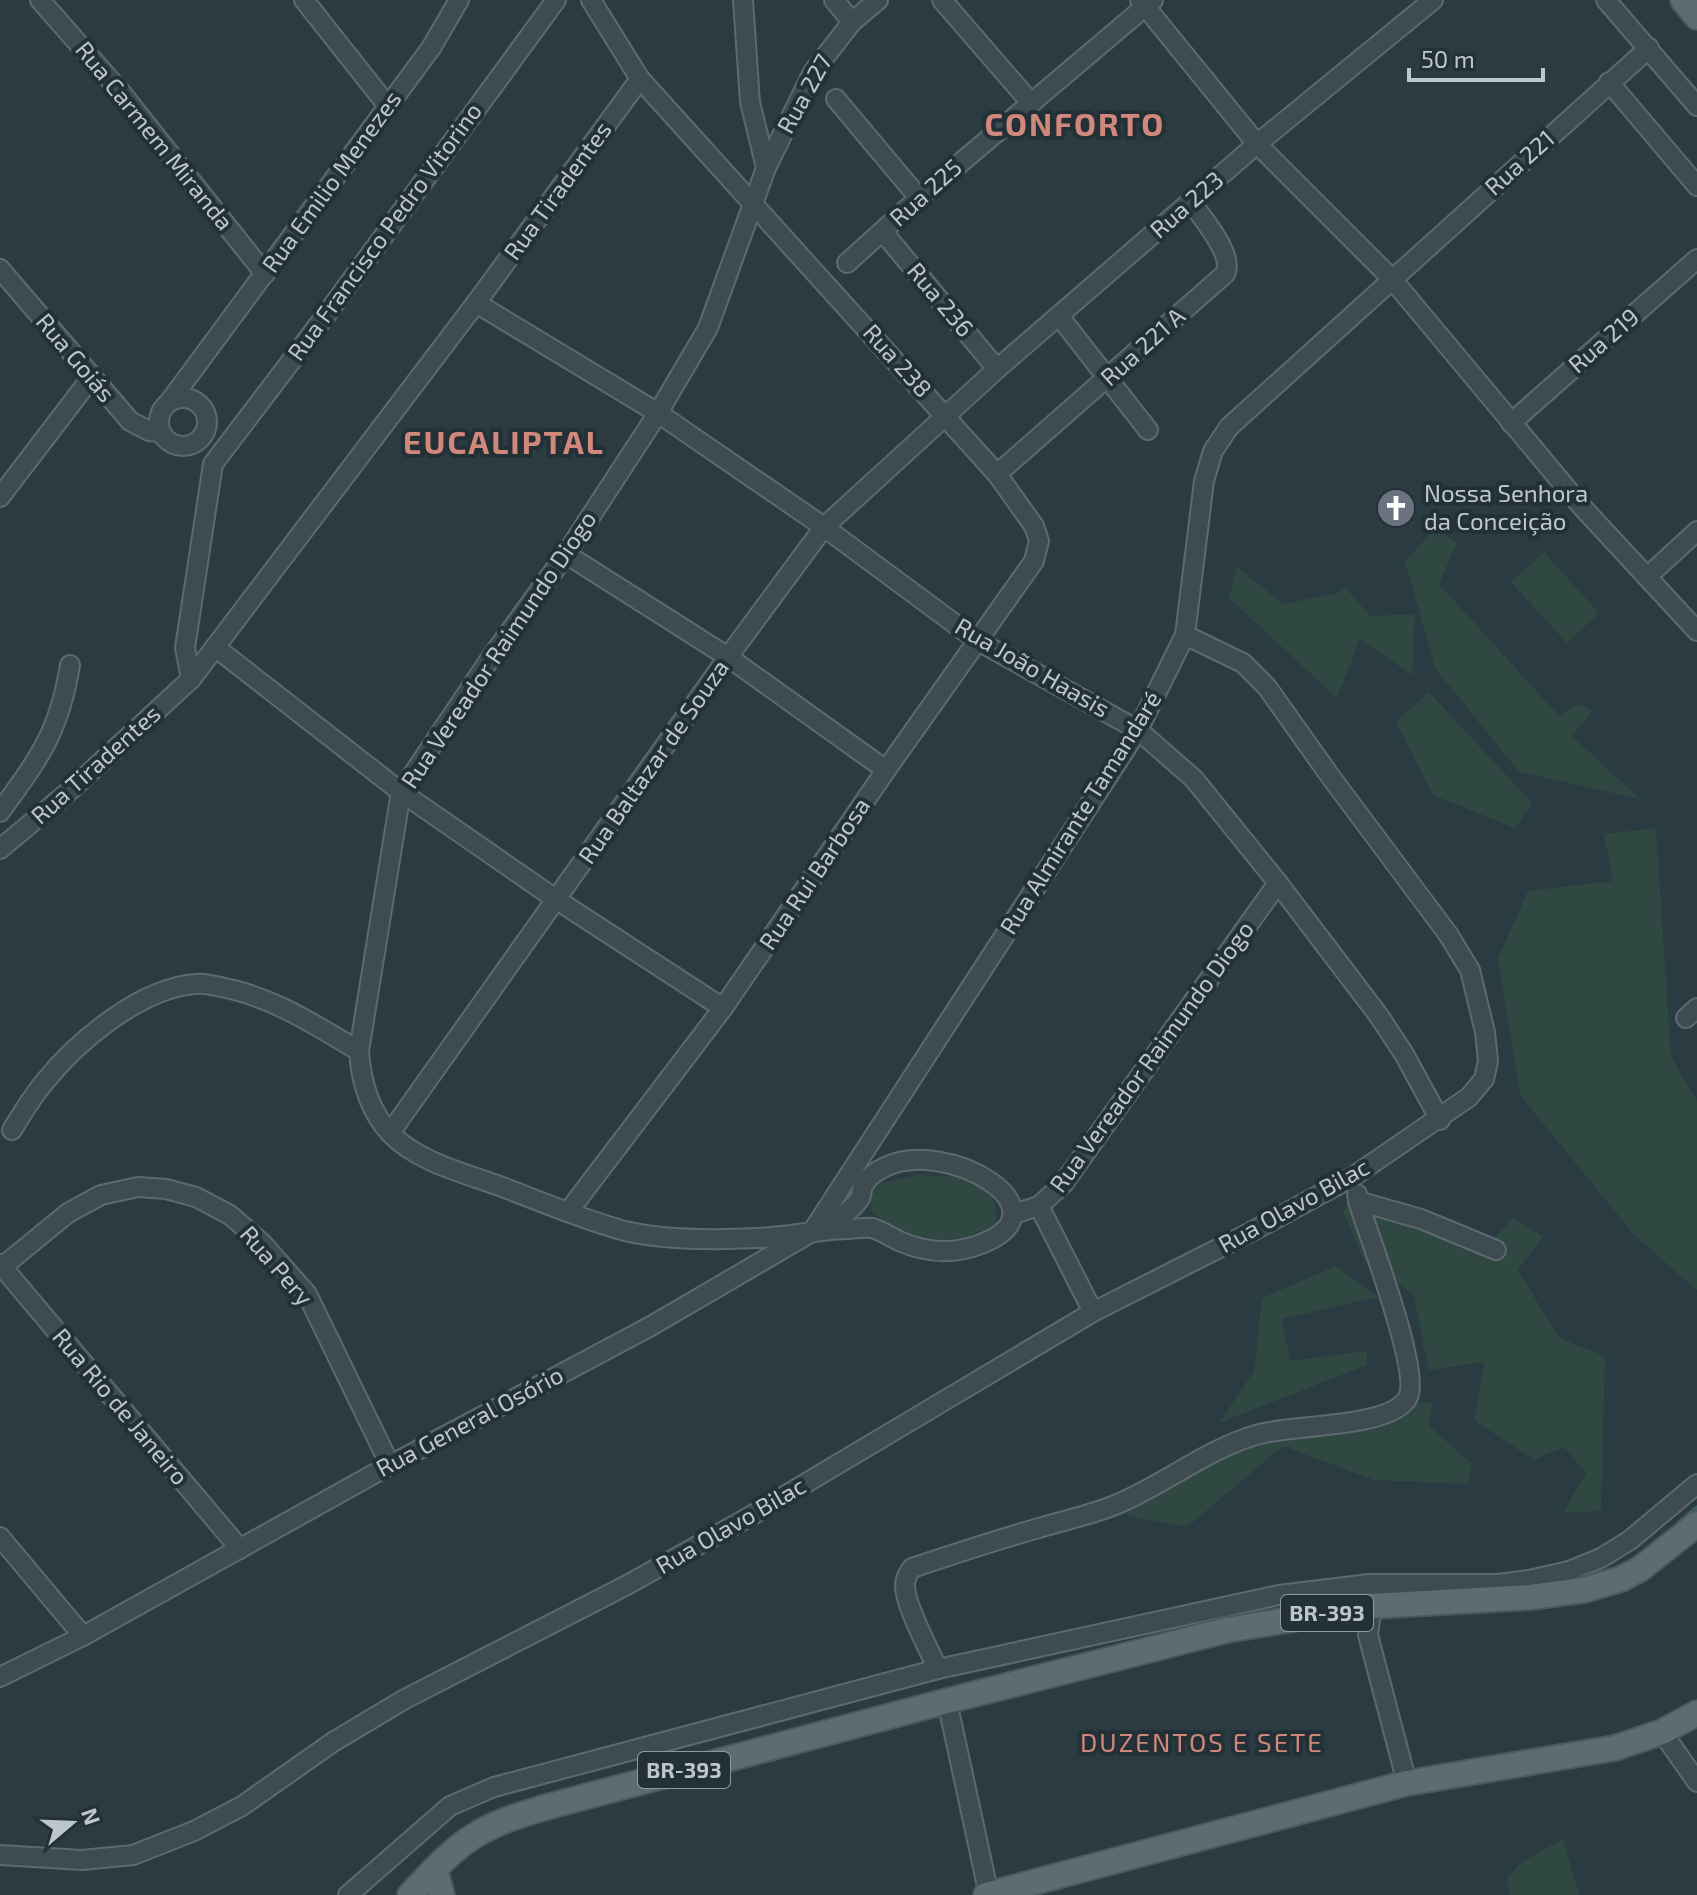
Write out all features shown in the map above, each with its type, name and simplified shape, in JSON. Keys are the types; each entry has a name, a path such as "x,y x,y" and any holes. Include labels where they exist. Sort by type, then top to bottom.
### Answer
{"main road":[{"path":"1683,0 1697,17"},
{"name":"BR-393","path":"410,1895 455,1850 476,1834 550,1806 1227,1630 1372,1606 1530,1597 1584,1590 1621,1579 1640,1569 1697,1524"},
{"path":"988,1895 1407,1783 1615,1748 1662,1732 1697,1713"},
{"path":"435,1870 442,1895"}],"street":[{"name":"Rua Carmem Miranda","path":"40,0 120,91 265,274"},
{"path":"304,0 387,105"},
{"name":"Rua Emilio Menezes","path":"170,401 431,48 459,0"},
{"name":"Rua Francisco Pedro Vitorino","path":"213,464 556,0"},
{"name":"Rua 238","path":"591,0 640,79 945,414 997,474 1034,526"},
{"path":"743,0 750,102 766,168"},
{"path":"834,0 852,22"},
{"name":"Rua 227","path":"753,201 813,72 852,22 878,0"},
{"path":"942,0 1031,103"},
{"name":"Rua 223","path":"945,414 1257,144 1433,0"},
{"path":"1606,0 1697,106"},
{"path":"1146,2 1257,144 1392,279 1583,508 1697,631"},
{"name":"Rua 225","path":"847,263 1146,2"},
{"name":"Rua 221","path":"1392,279 1649,48"},
{"name":"Rua Tiradentes","path":"0,849 73,788 191,679 476,303 640,79"},
{"path":"1609,82 1697,186"},
{"path":"836,99 919,198"},
{"name":"Rua Vereador Raimundo Diogo","path":"753,201 708,328 658,413 566,554 490,659 401,792 359,1051 361,1077 366,1091 390,1133 413,1151 438,1163 627,1231 669,1236 759,1238 873,1228 906,1244 930,1251 950,1252 977,1246 999,1237 1010,1228 1010,1206 1039,1206 1063,1184 1278,883"},
{"name":"Rua 221 A","path":"997,474 1225,274 1228,268 1226,255 1191,202"},
{"name":"Rua 236","path":"883,232 997,369"},
{"name":"Rua 219","path":"1511,423 1697,259"},
{"name":"Rua Goiás","path":"0,269 130,421 149,431 160,432"},
{"name":"Rua Almirante Tamandaré","path":"889,1111 1138,730 1185,635 1204,481 1213,451 1229,427 1392,279"},
{"name":"Rua João Haasis","path":"476,303 658,413 824,527 978,641 1138,730 1194,779 1278,883 1379,1016 1440,1120"},
{"path":"1059,316 1148,430"},
{"path":"198,361 207,420 201,438 193,444 174,445 160,432 159,415 170,401 189,399 204,410"},
{"path":"0,497 91,378"},
{"name":"Rua Baltazar de Souza","path":"390,1133 824,527 945,414"},
{"path":"191,679 185,648 213,464 201,438"},
{"name":"Rua Rui Barbosa","path":"568,1212 723,1008 1034,561 1039,541 1034,526"},
{"path":"1647,577 1697,531"},
{"path":"566,554 728,657 886,770"},
{"name":"Rua Olavo Bilac","path":"0,1855 82,1860 133,1855 194,1831 242,1806 366,1721 695,1547 1093,1312 1354,1176 1440,1120 1469,1097 1484,1079 1488,1061 1478,995 1470,970 1448,934 1267,687 1243,663 1185,635"},
{"path":"215,647 401,792 557,900 723,1008"},
{"path":"0,812 43,752 55,729 70,665"},
{"path":"12,1130 42,1084 80,1047 118,1014 164,990 199,983 240,991 278,1004 359,1051"},
{"name":"Rua General Osório","path":"0,1677 83,1636 390,1465 651,1326 818,1231 889,1111"},
{"path":"873,1228 864,1215 860,1198 863,1187 870,1177 888,1166 916,1160 946,1160 973,1169 995,1184 1010,1206"},
{"path":"938,1669 905,1587 906,1576 912,1568 986,1543 1100,1511 1133,1497 1223,1447 1259,1434 1348,1423 1379,1415 1398,1407 1408,1398 1412,1382 1408,1354 1358,1201 1354,1176"},
{"name":"Rua Pery","path":"1,1266 68,1213 101,1195 138,1187 166,1189 196,1197 230,1215 262,1243 307,1294 390,1465"},
{"path":"818,1231 860,1198"},
{"path":"1358,1201 1421,1219 1496,1250"},
{"path":"1039,1206 1093,1312"},
{"name":"Rua Rio de Janeiro","path":"1,1266 240,1549"},
{"path":"348,1895 428,1823 465,1797 562,1768 938,1669 1279,1595 1369,1584 1498,1584 1569,1571 1601,1558 1630,1540 1697,1484"},
{"path":"0,1537 83,1636"},
{"path":"1372,1606 1368,1635 1407,1783"},
{"path":"947,1701 988,1895"},
{"path":"1662,1732 1697,1782"}],"green space":[{"path":"1436,528 1457,543 1439,584 1559,716 1578,704 1593,710 1572,736 1640,799 1519,772 1435,668 1405,561"},
{"path":"1544,552 1599,613 1567,643 1511,582"},
{"path":"1237,567 1283,604 1338,593 1345,587 1370,616 1415,614 1412,675 1360,639 1337,698 1229,598"},
{"path":"1429,692 1532,803 1515,828 1433,795 1396,722"},
{"path":"1656,828 1671,1057 1697,1101 1697,1290 1635,1236 1520,1095 1498,958 1528,891 1613,881 1604,834"},
{"path":"917,1175 960,1178 979,1185 993,1199 997,1225 962,1239 916,1240 872,1213 869,1186"},
{"path":"1399,1201 1482,1254 1513,1217 1543,1237 1518,1270 1559,1338 1605,1356 1601,1511 1563,1513 1586,1473 1564,1447 1534,1460 1474,1420 1484,1362 1429,1370 1413,1293 1365,1263 1342,1209"},
{"path":"1336,1266 1378,1297 1282,1319 1290,1361 1367,1351 1367,1365 1219,1423 1254,1371 1262,1298"},
{"path":"1432,1402 1429,1426 1472,1464 1467,1484 1374,1480 1283,1446 1187,1527 1128,1516 1122,1504 1229,1446 1305,1418"},
{"path":"1563,1839 1579,1895 1509,1895 1507,1878 1523,1861"}],"waterway":[{"path":"1679,1523 1697,1508"}],"place":[{"name":"Nossa Senhora da Conceição","path":"1396,508"}],"district":[{"name":"CONFORTO","path":"1075,125"},
{"name":"EUCALIPTAL","path":"504,443"},
{"name":"DUZENTOS E SETE","path":"1202,1743"}]}
